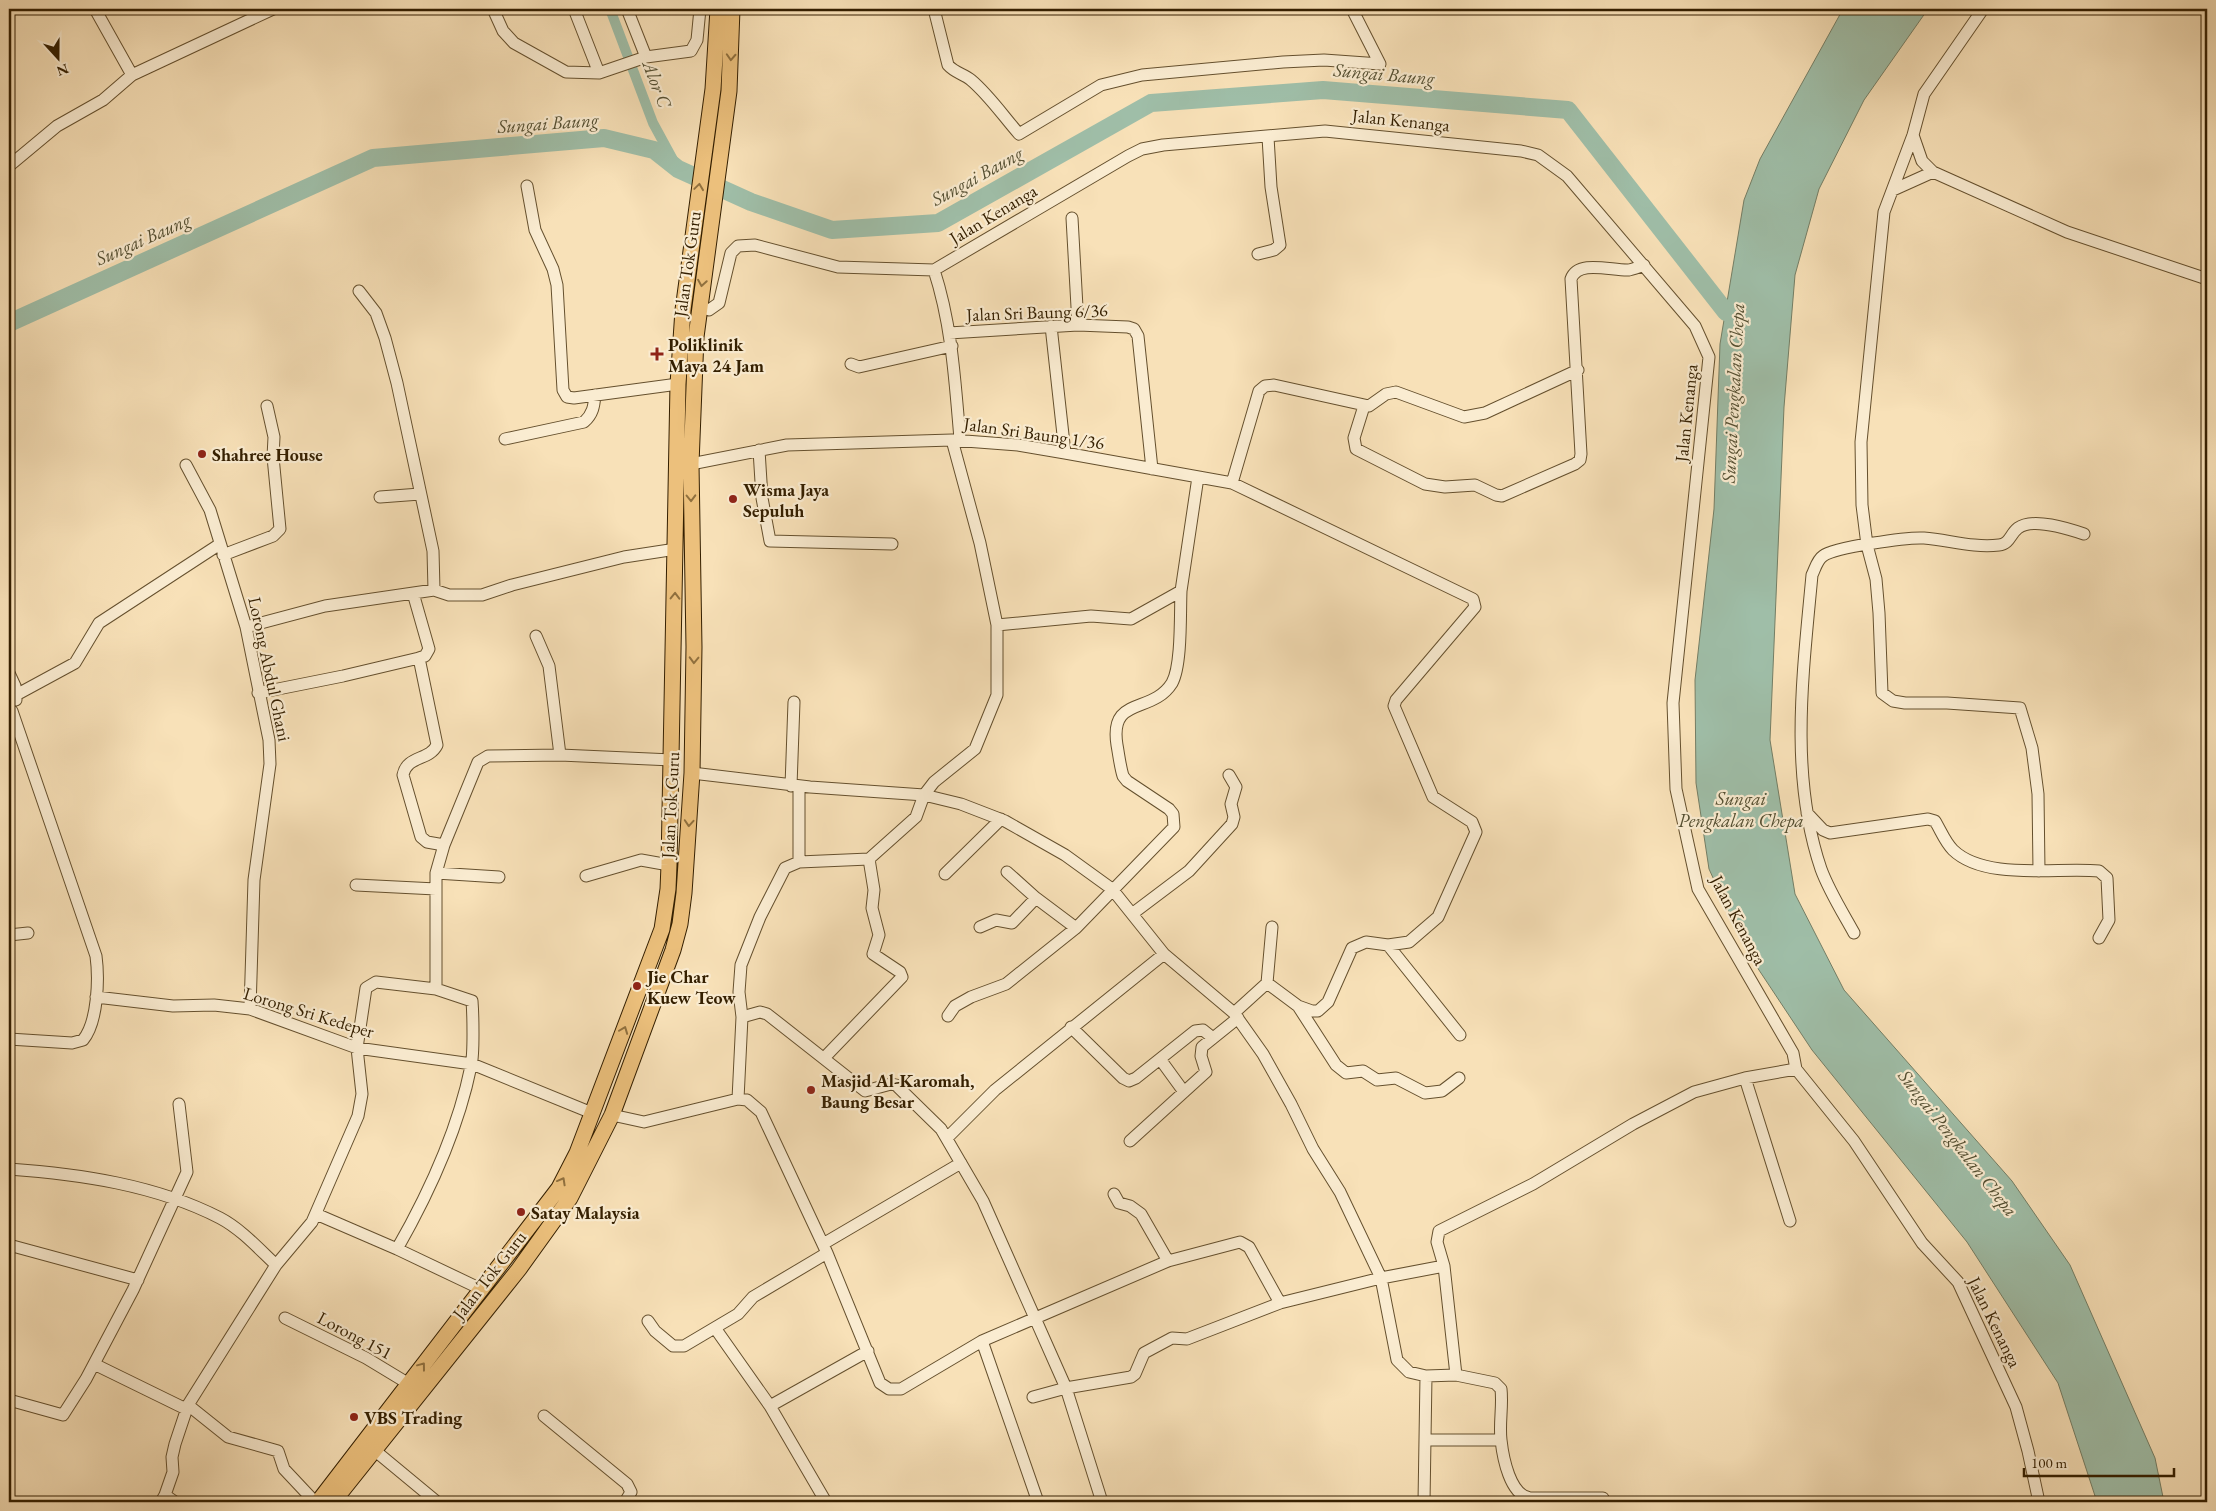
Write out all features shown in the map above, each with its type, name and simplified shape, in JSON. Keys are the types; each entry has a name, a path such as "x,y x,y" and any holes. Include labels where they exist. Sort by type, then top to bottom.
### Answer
{"main road":[{"name":"Jalan Tok Guru","path":"317,1502 559,1188 577,1153 662,929 669,865 673,730 678,384 683,310 717,54 718,9"},
{"name":"Jalan Tok Guru","path":"334,1502 519,1268 570,1198 612,1115 673,950 680,924 692,773 694,647 691,464 698,306 722,147 732,55 732,9"},
{"path":"673,730 692,730"}],"street":[{"path":"95,9 132,76"},
{"path":"9,166 57,126 116,91 132,76 273,9"},
{"path":"493,9 503,31 514,43 566,72 604,71 643,58 691,51 697,40 700,9"},
{"path":"574,9 604,71"},
{"path":"627,9 643,58"},
{"path":"934,9 948,65 952,70 975,83 1018,134 1101,85 1142,75 1324,60 1380,64 1352,9"},
{"path":"1983,9 1924,94 1913,135 1884,212 1862,434 1862,504 1867,545 1876,579 1880,613 1882,694 1893,701 1905,703 1968,704 2020,708 2032,748 2038,794 2039,871"},
{"name":"Jalan Kenanga","path":"934,270 1032,211 1142,150 1163,145 1325,131 1356,133 1538,155 1567,176 1695,326 1709,357 1673,703 1676,789 1698,889 1793,1053 1796,1069 1854,1141 1922,1243 1958,1282 2016,1407 2039,1502"},
{"path":"1913,135 1922,161 1933,172 2067,232 2207,279"},
{"path":"1258,254 1274,250 1280,245 1271,187 1268,137"},
{"path":"1893,190 1933,172"},
{"path":"527,186 534,230 552,269 557,285 563,390 566,397 574,398 678,384"},
{"path":"1072,218 1078,325"},
{"path":"698,306 709,310 719,303 731,253 734,248 744,244 838,266 934,270 944,302 952,346 956,439 997,625 996,694 974,749 934,782 924,794 916,816 869,859 798,862 785,868 760,917 741,965 738,992 742,1017 738,1099"},
{"path":"1364,406 1354,442 1359,451 1425,484 1445,487 1476,485 1496,496 1502,496 1575,464 1580,460 1581,454 1572,276 1576,271 1584,268 1628,270 1644,265"},
{"path":"359,291 375,312 385,338 433,551 434,590"},
{"name":"Jalan Sri Baung 6/36","path":"949,332 1078,325 1128,327 1137,332 1152,469"},
{"path":"1051,326 1065,453"},
{"path":"851,364 859,367 952,346"},
{"path":"1232,483 1259,391 1265,386 1274,385 1364,406 1372,405 1386,394 1396,392 1464,417 1471,417 1485,414 1578,370"},
{"path":"506,439 584,422 594,408 595,395"},
{"path":"16,695 75,663 99,623 222,549 273,536 280,529 273,457 274,437 266,406"},
{"name":"Jalan Sri Baung 1/36","path":"691,464 789,444 956,439 1018,445 1065,453 1232,483 1473,599 1476,603 1475,607 1396,700 1394,706 1433,797 1472,822 1476,832 1439,916 1411,941 1388,945"},
{"path":"759,450 762,498 770,541 892,544"},
{"name":"Lorong Abdul Ghani","path":"186,465 210,510 246,627 270,754 254,880 250,1009"},
{"path":"948,1016 956,1006 971,997 1006,984 1076,928 1174,827 1173,814 1169,809 1127,781 1123,776 1115,729 1124,713 1154,701 1172,682 1176,668 1181,591 1198,477"},
{"path":"380,496 420,494"},
{"path":"1854,933 1822,872 1807,813 1802,753 1803,680 1812,575 1823,556 1895,539 1922,538 1976,546 2002,545 2007,543 2020,526 2028,525 2058,526 2084,534"},
{"path":"246,627 325,606 434,590 449,595 482,594 624,557 676,549"},
{"path":"997,625 1091,616 1131,619 1181,591"},
{"path":"258,693 343,676 425,656 429,649 413,593"},
{"path":"536,636 549,666 560,755"},
{"path":"419,658 438,746 435,750 410,762 404,767 403,774 421,837 427,842 444,845"},
{"path":"9,673 16,695 10,713 96,956 96,997 88,1034 80,1042 9,1039"},
{"path":"794,702 798,862"},
{"path":"436,989 436,873 444,845 478,762 482,757 560,755 672,760"},
{"path":"692,773 795,786 924,794 961,804 1000,819 1065,855 1112,889 1164,954 1236,1015 1263,1054 1313,1149 1340,1192 1381,1278 1397,1360 1409,1372 1426,1376 1456,1375 1495,1384 1501,1389 1501,1440 1512,1486 1525,1497 1603,1498"},
{"path":"1132,914 1189,871 1232,824 1234,817 1231,804 1236,787 1229,775"},
{"path":"1807,813 1823,830 1830,833 1928,819 1935,821 1948,844 1962,858 1987,866 2012,871 2086,870 2104,874 2109,894 2109,920 2099,938"},
{"path":"945,874 1000,819"},
{"path":"825,1057 902,977 900,972 873,954 879,935 872,908 874,890 869,859"},
{"path":"586,876 641,860 669,865"},
{"path":"1007,872 1036,898 1076,928"},
{"path":"436,873 499,877"},
{"path":"356,885 436,889"},
{"path":"980,927 996,920 1012,923 1036,898"},
{"path":"1130,1142 1206,1072 1200,1050 1267,984 1272,928"},
{"path":"9,935 28,934"},
{"path":"1267,984 1298,1006 1315,1011 1327,1004 1352,948 1366,942 1388,945 1460,1035"},
{"path":"947,1138 995,1090 1164,954"},
{"path":"175,1502 163,1499 174,1472 172,1457 187,1407 276,1265 312,1222 360,1108 362,1094 357,1048 364,992 368,985 376,982 436,989 472,1001 472,1064 450,1141 412,1222 397,1249"},
{"name":"Lorong Sri Kedeper","path":"96,997 173,1006 214,1005 250,1009 357,1048 472,1064 592,1113"},
{"path":"1298,1006 1336,1065 1346,1073 1362,1071 1377,1080 1396,1078 1424,1093 1442,1091 1459,1078"},
{"path":"742,1017 763,1012 825,1057 865,1091 891,1084 896,1085 947,1138 983,1201 1036,1317 1066,1388 1102,1502"},
{"path":"1072,1027 1126,1080 1136,1078 1197,1030 1203,1030 1213,1038"},
{"path":"1160,1059 1184,1092"},
{"path":"1456,1375 1444,1266 1438,1242 1439,1231 1534,1184 1633,1124 1694,1092 1745,1078 1796,1069"},
{"path":"1745,1078 1790,1221"},
{"path":"612,1115 644,1122 738,1099 747,1100 760,1111 825,1248 880,1383 889,1389 901,1389 982,1340 1168,1261 1237,1242 1244,1242 1249,1247 1280,1303"},
{"path":"9,1400 63,1415 94,1364 138,1280 188,1166 179,1104"},
{"path":"648,1321 655,1331 677,1347 684,1346 738,1314 753,1297 825,1248 961,1163"},
{"path":"9,1169 66,1173 175,1198 222,1219 276,1265"},
{"path":"1114,1194 1119,1203 1130,1206 1141,1214 1168,1261"},
{"path":"316,1214 397,1249 481,1289"},
{"path":"9,1245 138,1280"},
{"path":"1033,1397 1066,1388 1131,1378 1135,1374 1144,1353 1170,1339 1188,1339 1280,1303 1381,1278 1444,1266"},
{"name":"Lorong 151","path":"285,1318 366,1358 409,1384"},
{"path":"715,1328 770,1406 826,1502"},
{"path":"982,1340 1038,1502"},
{"path":"770,1406 868,1351"},
{"path":"94,1364 187,1407 228,1437 278,1451 284,1469 317,1502"},
{"path":"1424,1502 1426,1376"},
{"path":"544,1416 627,1484 631,1492 625,1502"},
{"path":"1425,1440 1501,1440"},
{"path":"374,1449 437,1502"}],"water":[{"name":"Sungai Pengkalan Chepa","path":"1843,9 1928,9 1864,100 1819,189 1795,275 1784,407 1770,740 1795,894 1844,990 2012,1181 2070,1265 2155,1458 2164,1502 2097,1502 2058,1383 1967,1242 1812,1050 1747,952 1709,869 1696,783 1695,680 1714,509 1720,344 1744,200 1760,159"}],"waterway":[{"name":"Alor C","path":"610,9 653,123 678,169"},
{"name":"Sungai Baung","path":"9,323 373,158 604,138 654,150 678,169 751,202 832,230 938,223 1151,103 1323,90 1568,110 1726,312"}],"place":[{"name":"Poliklinik Maya 24 Jam","path":"657,354"},
{"name":"Shahree House","path":"202,454"},
{"name":"Wisma Jaya Sepuluh","path":"733,499"},
{"name":"Jie Char Kuew Teow","path":"637,986"},
{"name":"Masjid Al-Karomah, Baung Besar","path":"811,1090"},
{"name":"Satay Malaysia","path":"521,1212"},
{"name":"VBS Trading","path":"354,1417"}]}
